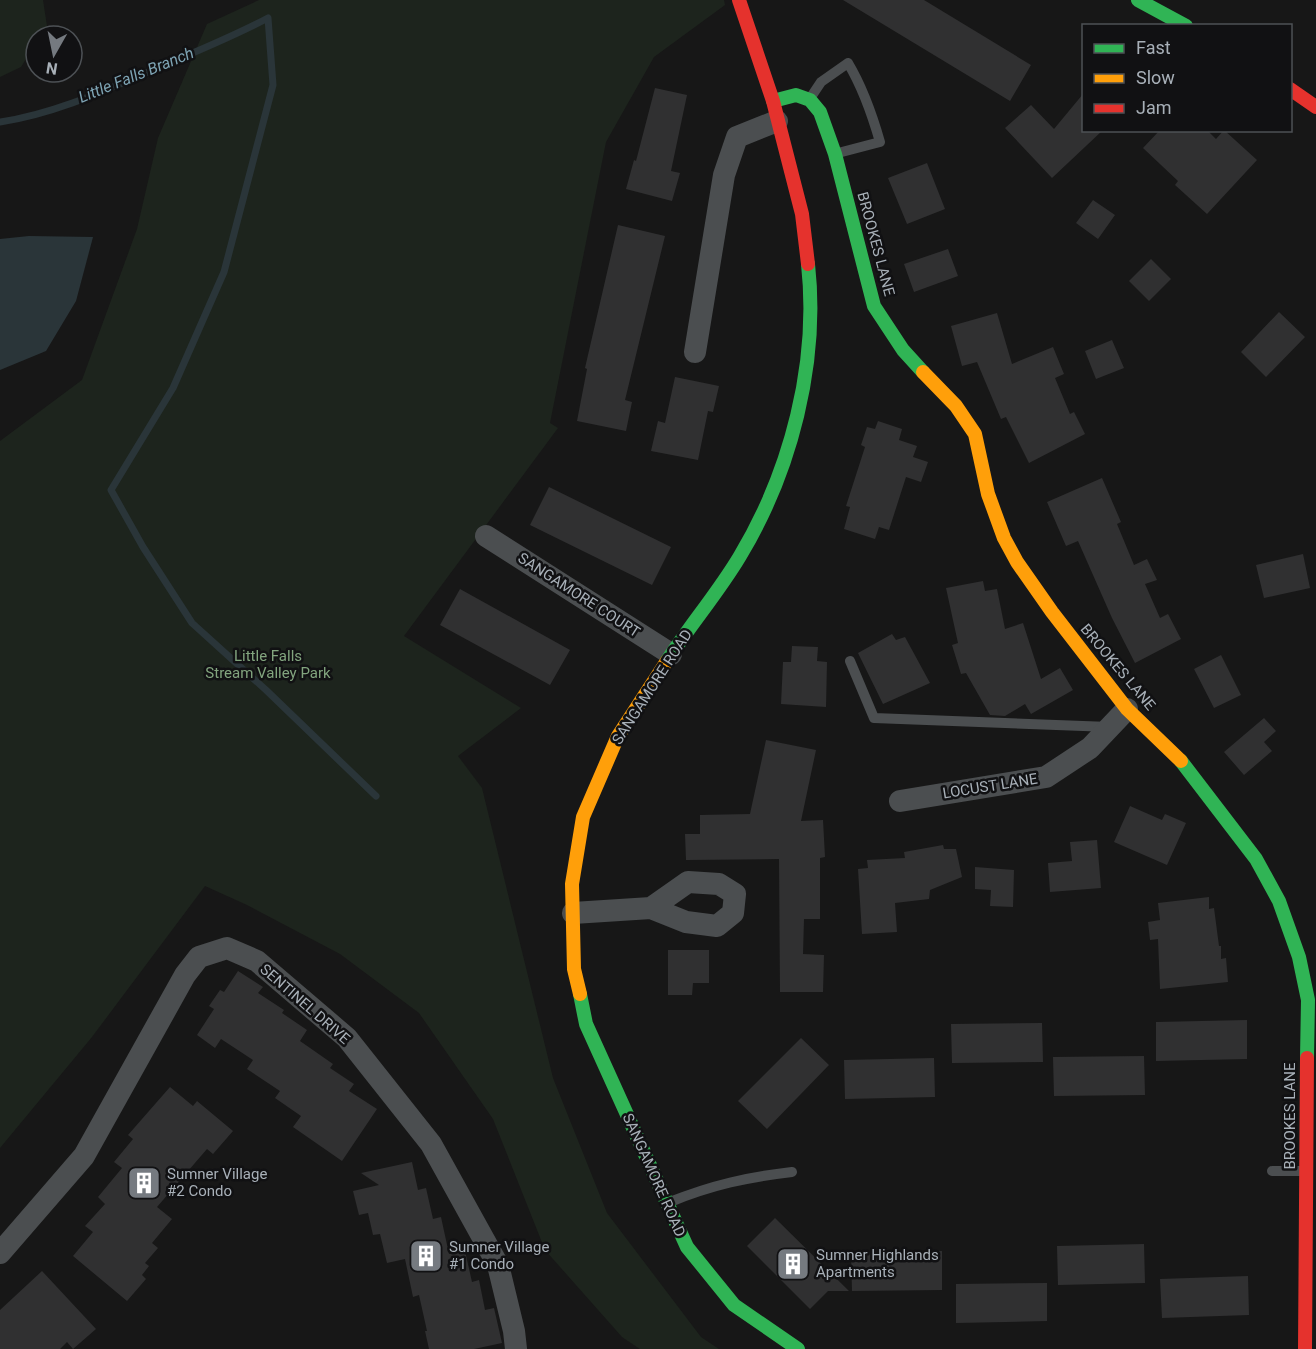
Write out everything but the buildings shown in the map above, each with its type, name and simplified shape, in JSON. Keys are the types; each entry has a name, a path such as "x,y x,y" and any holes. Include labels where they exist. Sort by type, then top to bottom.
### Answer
{"street":[{"name":"SANGAMORE ROAD","path":"739,0 775,111 802,214 807,253 810,326 808,358 792,435 767,502 740,556 671,654 618,736 583,816 572,884 574,969 586,1024 687,1247 734,1305 798,1349"},
{"path":"1138,0 1182,24"},
{"path":"1292,83 1316,89"},
{"path":"1292,90 1316,107"},
{"path":"695,352 724,175 737,137 796,95 810,100"},
{"name":"BROOKES LANE","path":"810,100 820,112 835,154 874,306 903,350 956,406 975,434 988,494 1004,538 1017,561 1052,612 1127,709 1178,757 1256,859 1279,901 1312,995 1306,1172 1305,1349"},
{"name":"SANGAMORE COURT","path":"486,536 671,654"},
{"name":"LOCUST LANE","path":"900,801 1046,777 1090,748 1127,709"},
{"path":"573,913 651,908"},
{"name":"SENTINEL DRIVE","path":"0,1253 84,1156 185,975 199,957 227,948 257,961 347,1038 431,1144 498,1266 514,1331 516,1349"}],"lane":[{"path":"810,100 821,82 848,63 868,103 880,142 835,154"},
{"path":"850,661 874,718 1110,727"},
{"path":"1272,1171 1306,1172"},
{"path":"667,1203 702,1189 732,1181 792,1172"}],"green space":[{"path":"0,0 43,0 47,24 24,24 24,62 21,67 0,77"},
{"name":"Little Falls Stream Valley Park","path":"259,0 724,0 725,5 654,57 606,142 550,423 558,428 404,636 521,708 458,756 482,788 553,1078 607,1213 701,1337 719,1349 640,1349 622,1337 545,1250 493,1119 419,1013 340,954 247,905 205,886 92,1037 0,1148 0,441 82,380 137,229 158,138 207,24"}],"shaded area":[{"path":"29,236 93,237 76,301 46,351 0,370 0,239"}],"waterway":[{"name":"Little Falls Branch","path":"0,122 40,113 118,85 212,45 268,18 273,85 224,272 173,388 111,490 143,547 192,623 266,690 376,796"}],"traffic: fast":[{"path":"1138,0 1182,24"},
{"path":"773,101 796,95 810,100 820,112 835,154 874,306 903,350 923,372"},
{"path":"667,661 740,556 774,488 787,452 805,377 809,339 808,264"},
{"path":"1181,761 1256,859 1279,901 1299,957 1308,1000 1307,1058"},
{"path":"580,994 586,1024 687,1247 734,1305 798,1349"}],"traffic: slow":[{"path":"923,372 956,406 975,434 988,494 1004,538 1017,562 1052,612 1127,709 1181,761"},
{"path":"580,994 574,969 572,884 583,817 618,736 667,661"}],"traffic: jam":[{"path":"739,0 773,101 802,214 808,264"},
{"path":"1292,90 1316,107"},
{"path":"1305,1349 1307,1058"}],"place":[{"name":"Sumner Village #2 Condo","path":"144,1183"},
{"name":"Sumner Village #1 Condo","path":"426,1256"},
{"name":"Sumner Highlands Apartments","path":"793,1264"}]}
